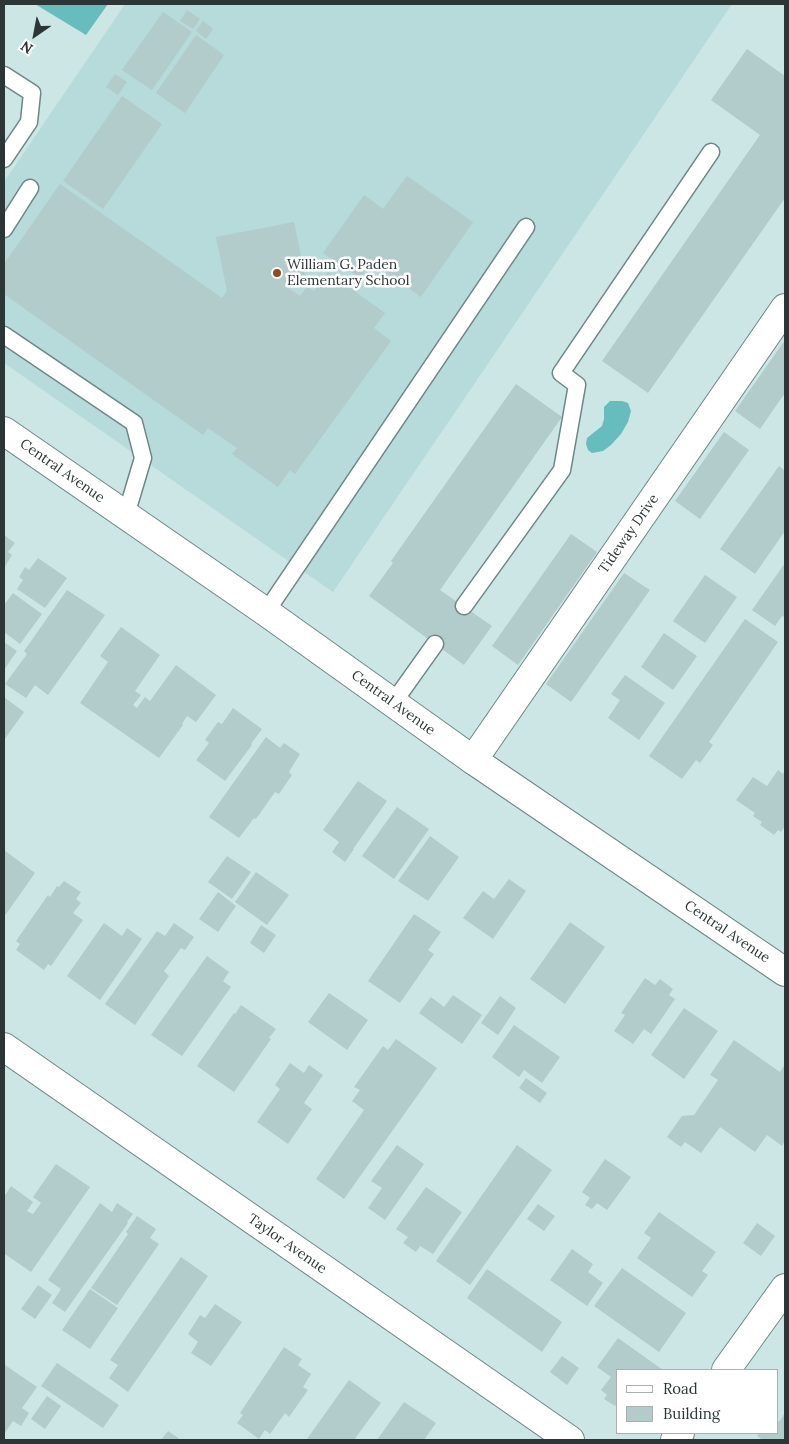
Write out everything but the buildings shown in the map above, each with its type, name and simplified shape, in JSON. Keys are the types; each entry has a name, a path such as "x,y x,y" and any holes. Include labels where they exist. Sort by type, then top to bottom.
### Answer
{"street":[{"name":"Tideway Drive","path":"473,760 785,308"},
{"name":"Central Avenue","path":"4,431 266,612 473,760 785,972"},
{"name":"Taylor Avenue","path":"4,1047 570,1440"},
{"path":"727,1369 785,1288"}],"lane":[{"path":"4,75 32,93 29,122 4,159"},
{"path":"464,606 562,470 577,386 561,373 711,152"},
{"path":"4,229 30,188"},
{"path":"266,612 526,227"},
{"path":"4,335 134,423 143,458 126,515"},
{"path":"394,703 435,644"}],"shaded area":[{"name":"William G. Paden Elementary School","path":"125,4 732,4 333,592 4,363 4,182"}],"water":[{"path":"35,4 108,4 86,35"},
{"path":"610,401 628,403 631,411 628,422 621,434 611,445 603,451 592,453 588,450 586,444 587,438 602,426 604,407"}],"place":[{"name":"William G. Paden Elementary School","path":"277,273"}]}
